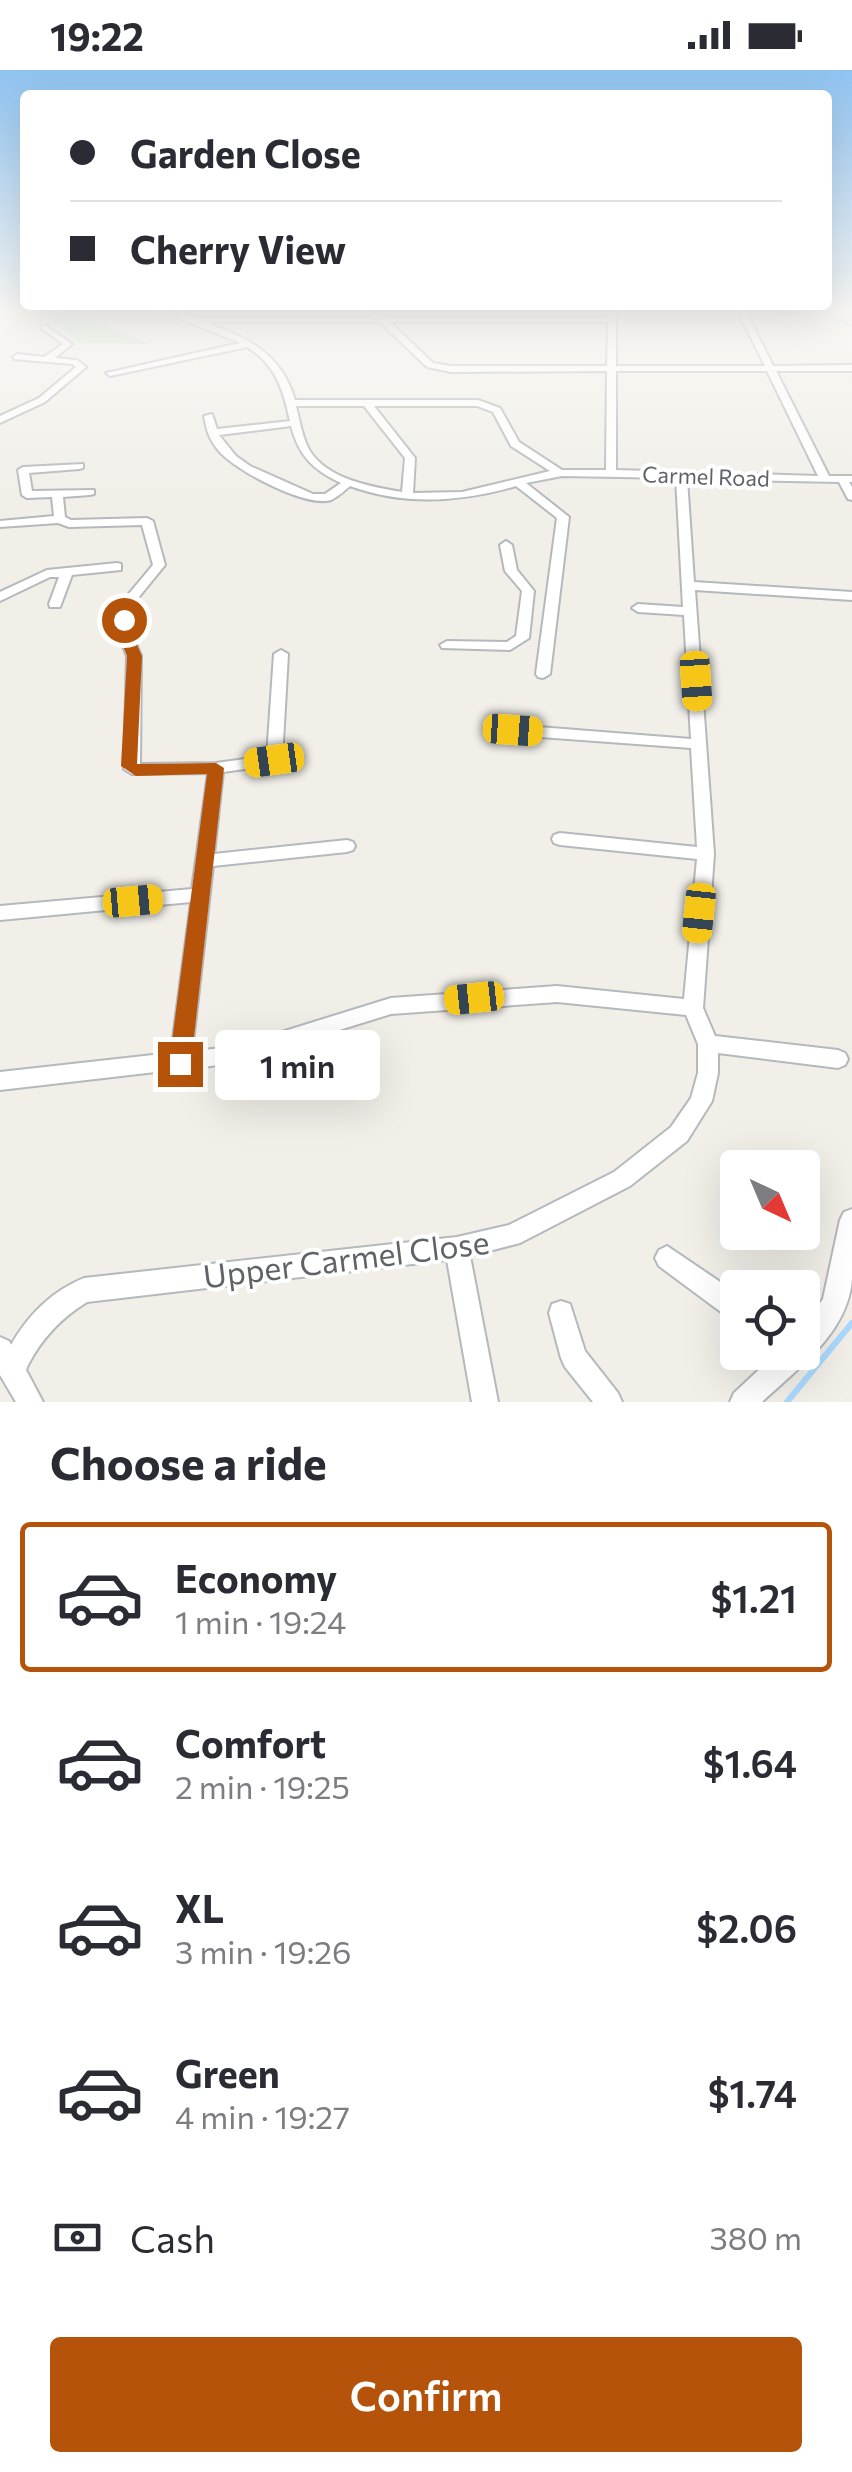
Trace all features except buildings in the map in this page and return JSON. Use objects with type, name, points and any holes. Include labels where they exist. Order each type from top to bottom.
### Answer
[{"type":"street","points":[[0,420],[42,400],[75,373]]},
{"type":"street","points":[[209,416],[210,433],[220,451],[233,460],[311,497],[328,497],[349,482],[314,464],[295,424],[279,373]]},
{"type":"street","points":[[610,373],[611,474]]},
{"type":"street","points":[[774,373],[825,479]]},
{"type":"street","points":[[291,403],[468,401],[490,406],[516,444],[560,473]]},
{"type":"street","points":[[366,402],[410,458],[407,495]]},
{"type":"street","points":[[210,433],[295,424]]},
{"type":"street","points":[[79,466],[24,470],[27,495],[90,492]]},
{"type":"street","name":"Carmel Road","points":[[349,482],[407,495],[463,495],[560,473],[847,479]]},
{"type":"street","points":[[681,475],[692,586],[690,611],[706,854],[693,1008],[708,1044],[838,1059]]},
{"type":"street","points":[[847,479],[852,497]]},
{"type":"street","points":[[518,482],[563,517],[544,674]]},
{"type":"street","points":[[57,494],[60,519]]},
{"type":"street","points":[[0,524],[60,519],[74,524],[147,522],[159,565],[125,612],[123,629],[134,656],[129,766],[136,771],[216,768],[276,758],[282,654]]},
{"type":"street","points":[[448,645],[514,645],[522,638],[528,591],[510,571],[506,545]]},
{"type":"street","points":[[0,597],[47,574],[117,567]]},
{"type":"street","points":[[55,604],[67,571]]},
{"type":"street","points":[[692,586],[852,596]]},
{"type":"street","points":[[638,608],[690,611]]},
{"type":"street","points":[[526,618],[550,620]]},
{"type":"street","points":[[513,730],[700,744]]},
{"type":"street","points":[[180,1064],[216,768]]},
{"type":"street","points":[[560,840],[706,854]]},
{"type":"street","points":[[204,861],[347,846]]},
{"type":"street","points":[[0,914],[200,894]]},
{"type":"street","points":[[0,1080],[233,1056],[391,1006],[557,994],[693,1008]]},
{"type":"street","name":"Upper Carmel Close","points":[[6,1360],[46,1315],[84,1290],[457,1248],[512,1236],[583,1201],[656,1156],[694,1117],[708,1072],[708,1044]]},
{"type":"street","points":[[820,1332],[834,1312],[852,1220]]},
{"type":"street","points":[[457,1248],[485,1402]]},
{"type":"street","points":[[666,1258],[720,1296]]},
{"type":"street","points":[[560,1313],[574,1358],[609,1402]]},
{"type":"street","points":[[6,1360],[30,1402]]},
{"type":"street","points":[[743,1402],[778,1370]]},
{"type":"waterway","points":[[787,1402],[852,1323]]},
{"type":"route","points":[[124,620],[123,629],[134,648],[129,766],[136,771],[216,768],[180,1064]]}]
